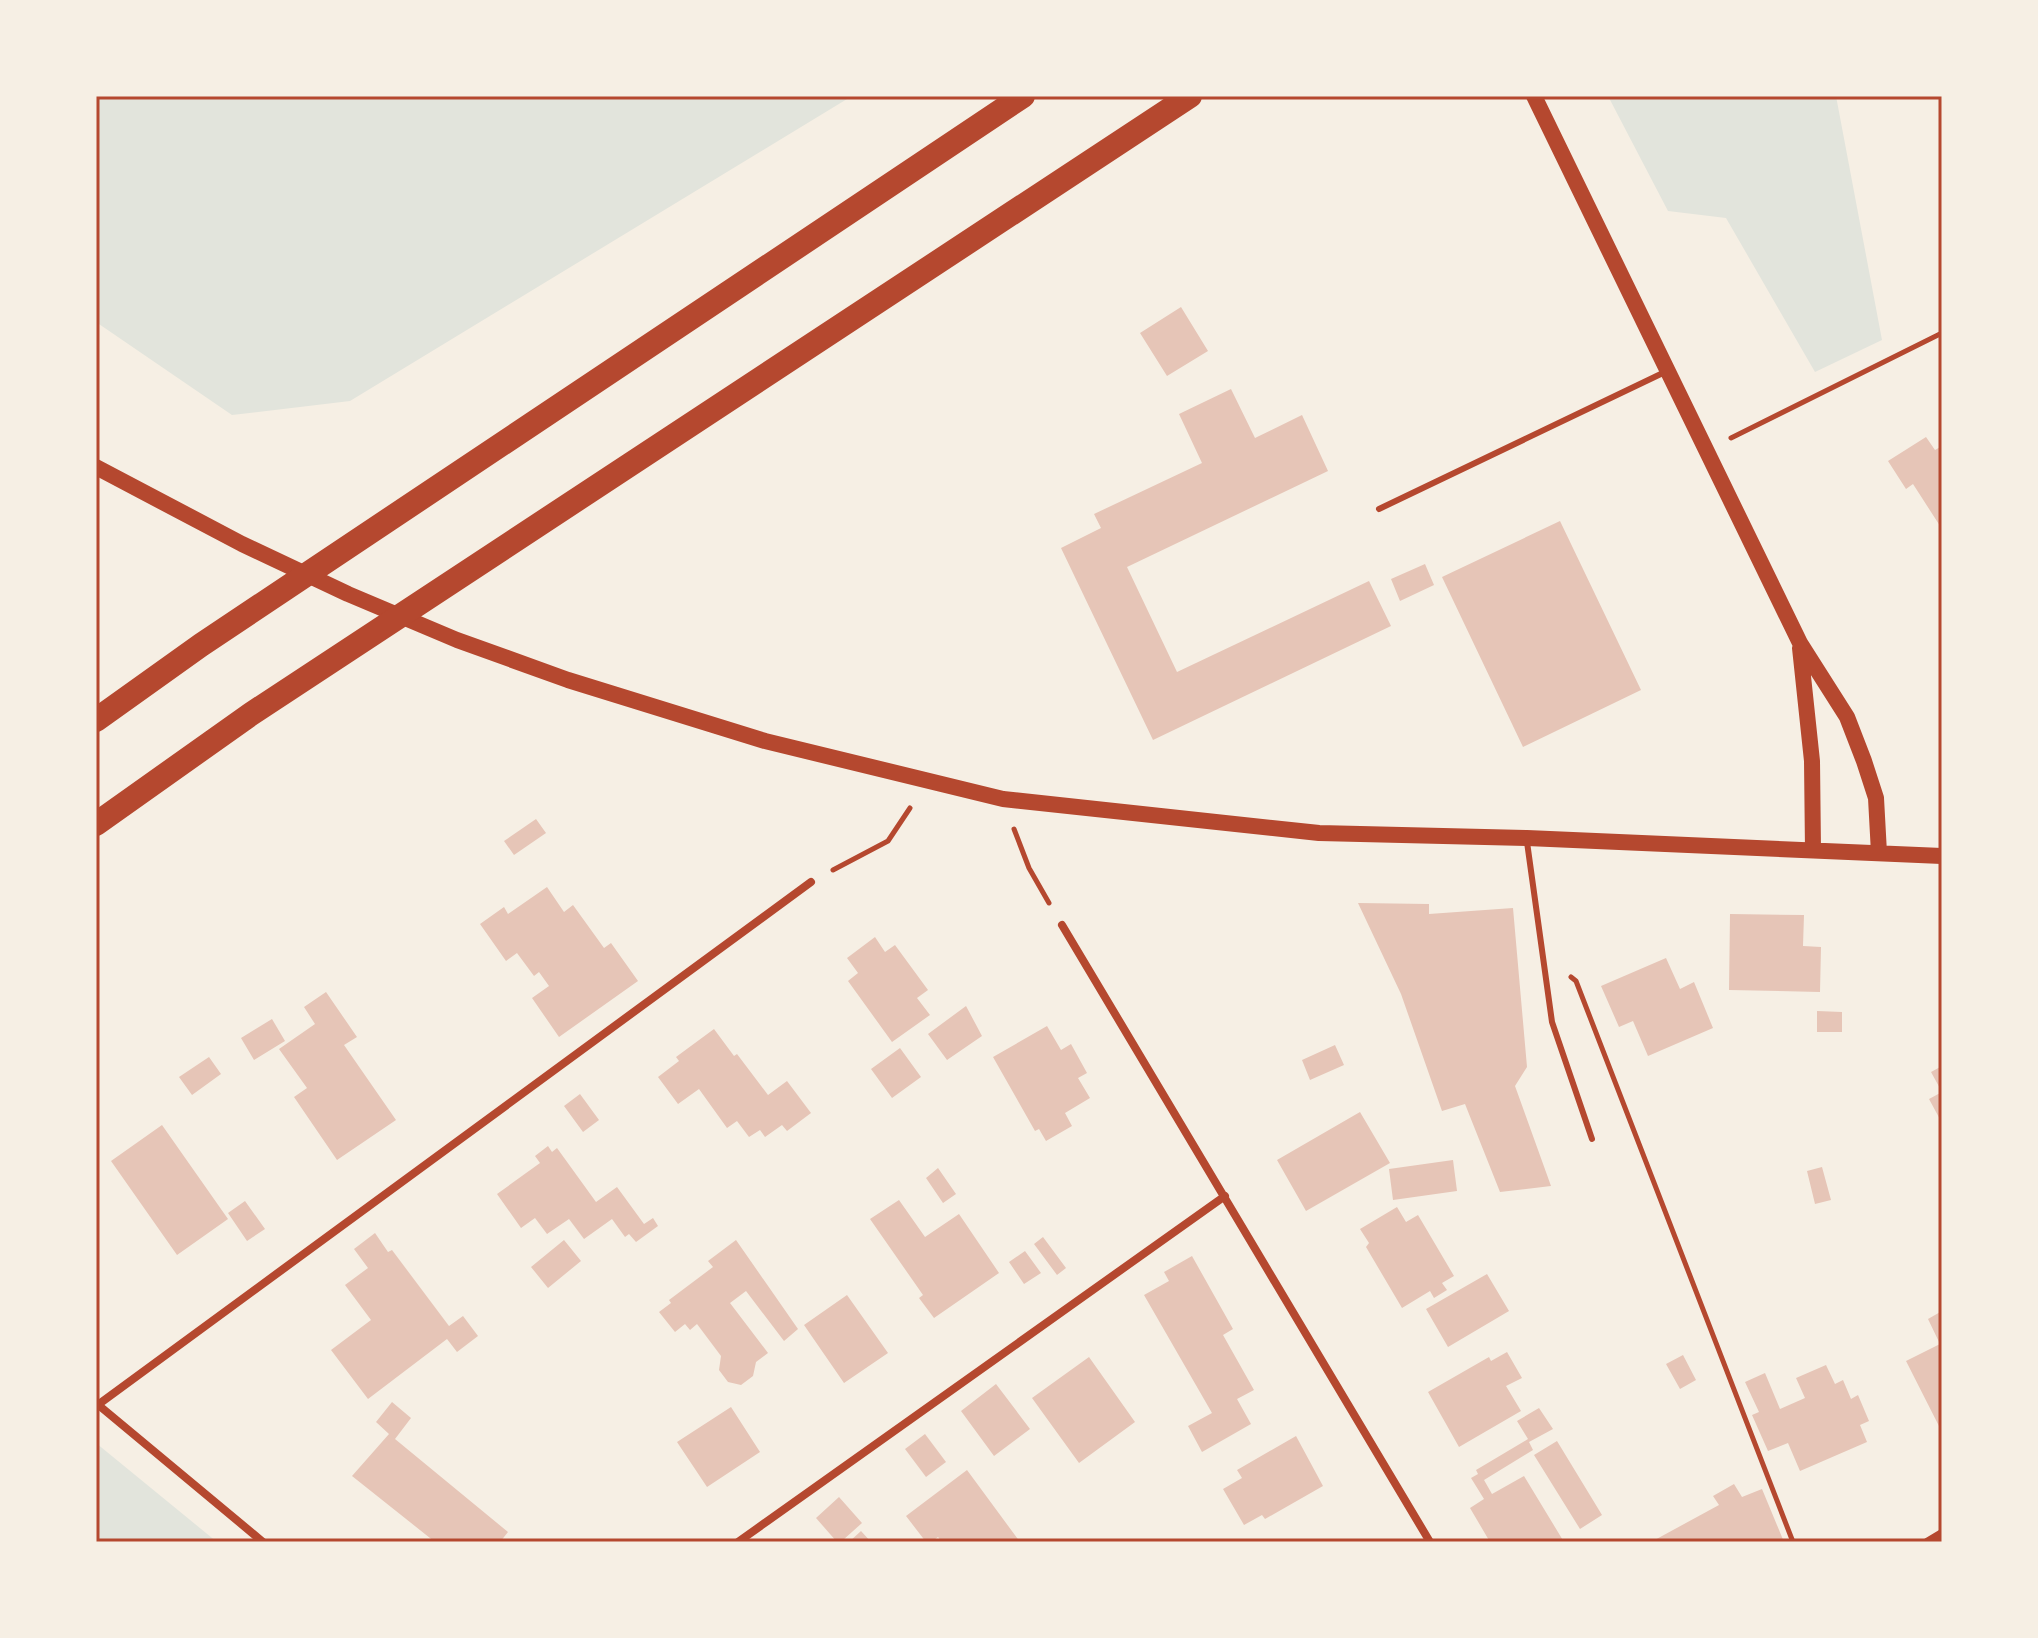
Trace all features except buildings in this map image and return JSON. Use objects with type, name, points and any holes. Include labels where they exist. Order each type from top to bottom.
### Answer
[{"type":"highway","points":[[96,720],[227,628],[1023,96]]},
{"type":"highway","points":[[96,824],[251,714],[1190,96]]},
{"type":"main road","points":[[1534,96],[1800,643],[1847,717],[1876,798],[1879,853]]},
{"type":"main road","points":[[96,467],[242,544],[348,594],[457,640],[568,680],[765,741],[1003,799],[1319,833],[1527,838],[1942,856]]},
{"type":"main road","points":[[1800,643],[1812,761],[1813,850]]},
{"type":"street","points":[[263,1542],[97,1404],[811,882]]},
{"type":"street","points":[[1062,925],[1430,1542]]},
{"type":"street","points":[[738,1542],[1225,1196]]},
{"type":"street","points":[[1927,1542],[1942,1533]]},
{"type":"lane","points":[[1379,509],[1669,370]]},
{"type":"lane","points":[[1527,838],[1552,1022],[1592,1139]]},
{"type":"path","points":[[1707,450],[1942,333]]},
{"type":"path","points":[[811,882],[888,841],[928,781]]},
{"type":"path","points":[[1003,799],[1029,868],[1062,925]]},
{"type":"path","points":[[1542,954],[1576,981],[1793,1542]]},
{"type":"shaded area","points":[[96,96],[852,96],[350,401],[232,415],[96,322]]},
{"type":"shaded area","points":[[1608,96],[1836,96],[1882,340],[1815,372],[1726,218],[1668,211]]},
{"type":"shaded area","points":[[96,1443],[217,1542],[96,1542]]}]
